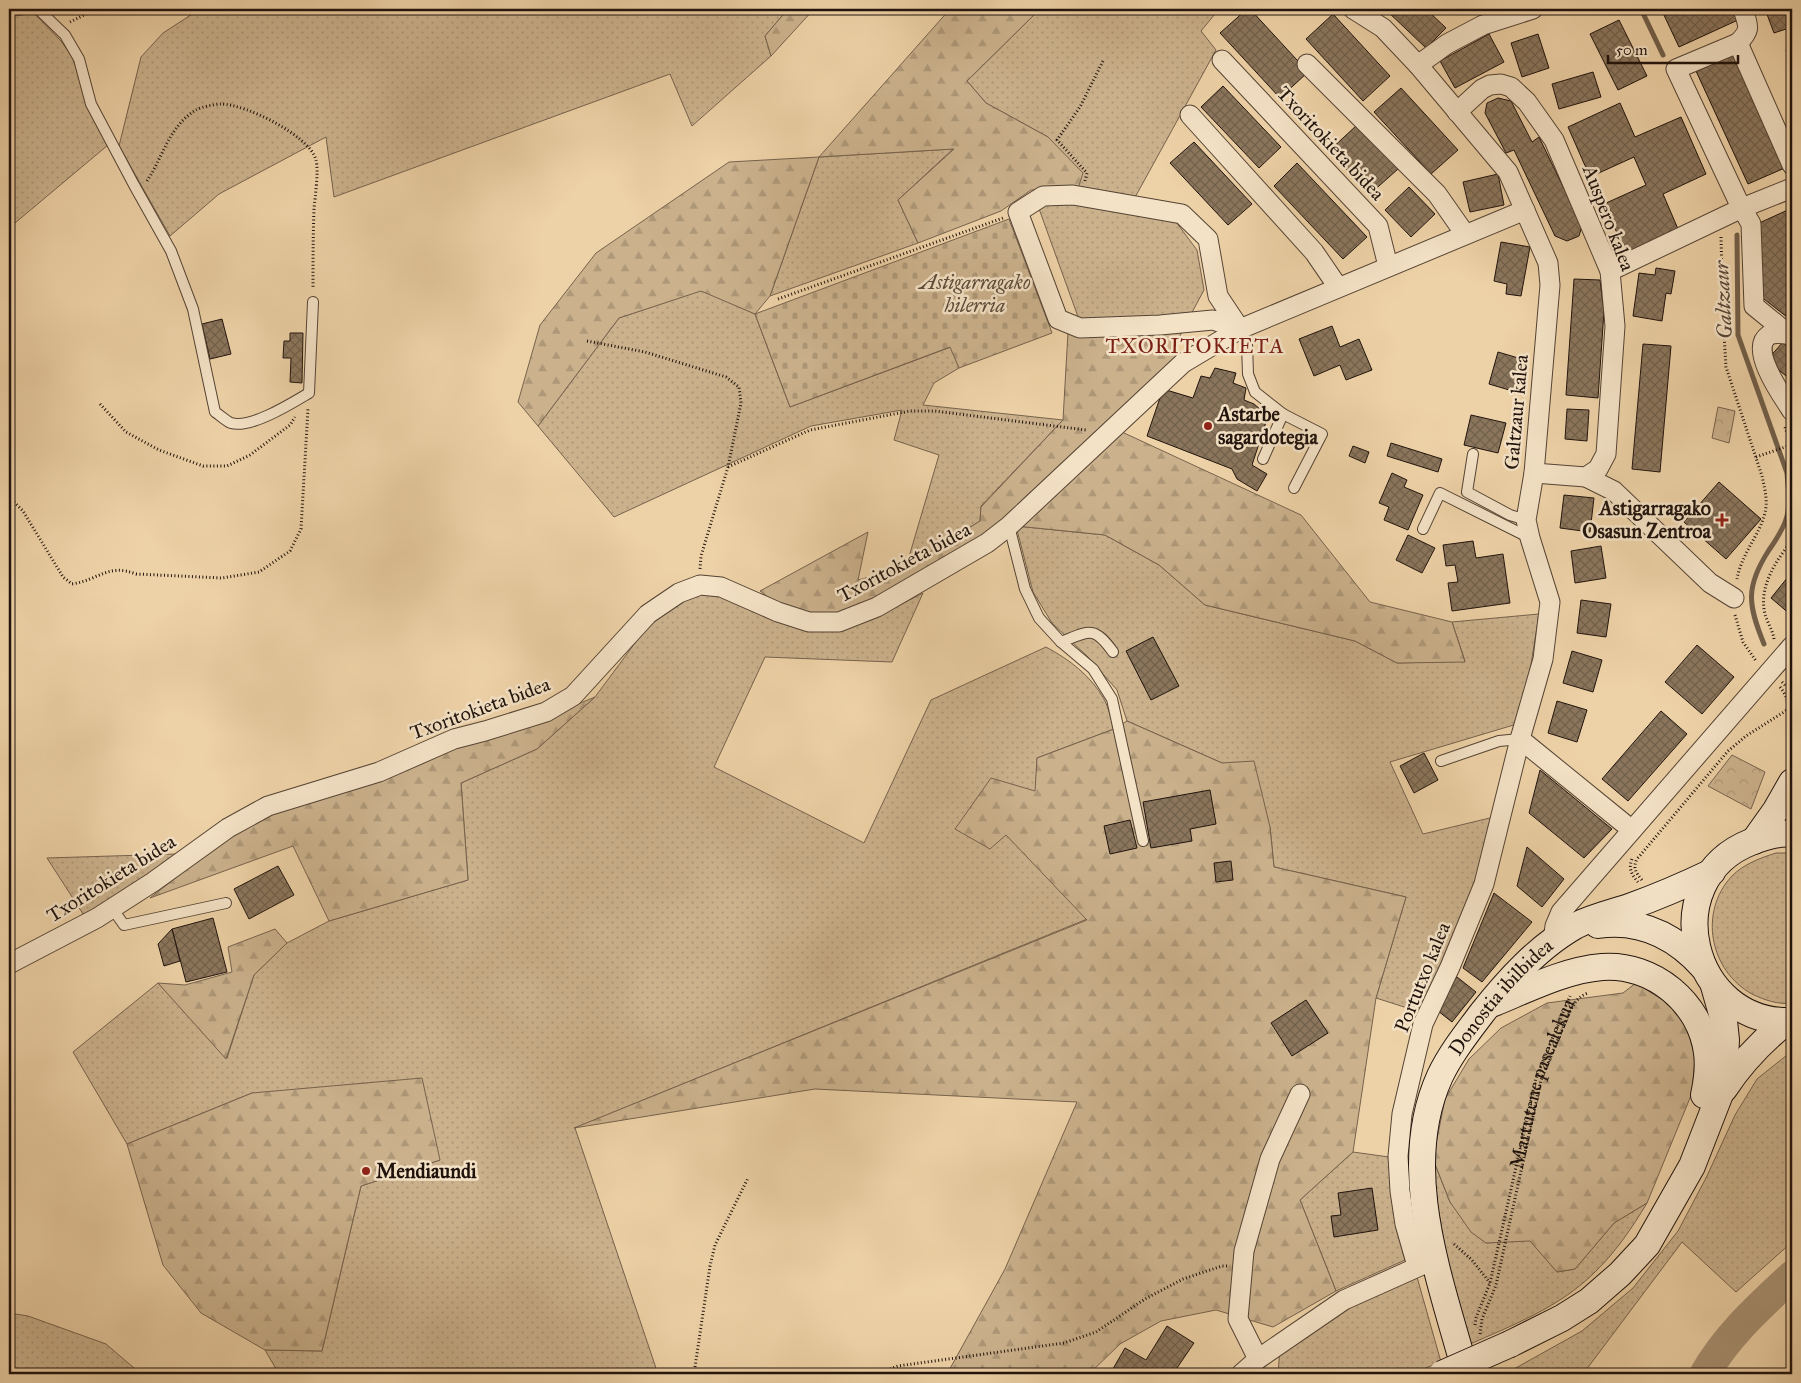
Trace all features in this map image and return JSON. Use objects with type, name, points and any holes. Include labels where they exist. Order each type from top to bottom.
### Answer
[{"type":"main road","points":[[1754,841],[1776,810],[1792,782]]},
{"type":"main road","points":[[1442,1374],[1510,1344],[1562,1318],[1589,1301],[1620,1274],[1647,1245],[1692,1166],[1720,1094],[1724,1076],[1726,1040],[1724,1021],[1696,942],[1694,916],[1698,899],[1712,872],[1721,861],[1742,845],[1764,836],[1792,834]]},
{"type":"main road","points":[[1557,938],[1576,926],[1596,917],[1650,899],[1712,872]]},
{"type":"main road","points":[[1557,938],[1594,925],[1608,924],[1636,925],[1665,935],[1692,955],[1729,1000],[1747,1012],[1766,1018],[1790,1021]]},
{"type":"main road","name":"Donostia ibilbidea","points":[[1466,1374],[1434,1256],[1427,1220],[1422,1183],[1424,1128],[1428,1110],[1441,1075],[1459,1044],[1488,1006],[1532,957],[1557,938]]},
{"type":"main road","points":[[1488,1006],[1576,972],[1604,967],[1619,967],[1642,972],[1672,989],[1691,1011],[1699,1024],[1707,1052],[1707,1081],[1690,1139],[1692,1166]]},
{"type":"main road","points":[[1720,1094],[1750,1054],[1768,1037],[1790,1021]]},
{"type":"street","name":"Galtzaur kalea","points":[[1353,9],[1383,28],[1418,65],[1508,172],[1548,263],[1550,285],[1528,529],[1550,602],[1543,659],[1520,739]]},
{"type":"street","points":[[1418,65],[1447,44],[1484,26],[1533,9]]},
{"type":"street","points":[[1742,9],[1749,27],[1747,34],[1738,42],[1676,69],[1751,224],[1754,306],[1790,335]]},
{"type":"street","points":[[1738,42],[1792,166]]},
{"type":"street","name":"Txoritokieta bidea","points":[[1222,60],[1378,226],[1388,266]]},
{"type":"street","points":[[1306,64],[1437,194],[1464,234]]},
{"type":"street","name":"Auspero kalea","points":[[1458,112],[1482,89],[1490,85],[1501,84],[1511,87],[1527,102],[1554,140],[1610,271],[1615,326],[1606,454],[1598,469],[1586,477]]},
{"type":"street","points":[[1190,115],[1314,252],[1338,287]]},
{"type":"street","points":[[1610,271],[1742,208],[1792,188]]},
{"type":"street","points":[[1043,196],[1080,196],[1182,214],[1208,239],[1218,296],[1240,329],[1212,320],[1160,325],[1080,328],[1058,319],[1018,212],[1043,196]]},
{"type":"street","name":"Txoritokieta bidea","points":[[9,964],[98,918],[153,882],[228,828],[268,806],[380,772],[454,739],[546,712],[573,696],[648,614],[679,592],[700,585],[720,587],[778,612],[809,622],[839,622],[885,602],[988,543],[1009,526],[1183,363],[1240,329],[1525,210]]},
{"type":"street","points":[[1790,335],[1775,333],[1764,341],[1762,349],[1763,358],[1770,375],[1792,411]]},
{"type":"street","points":[[1534,473],[1586,477],[1614,491],[1710,583],[1734,598]]},
{"type":"street","name":"Donostia ibilbidea","points":[[1557,938],[1555,926],[1558,917],[1777,657],[1792,646]]},
{"type":"street","points":[[1520,739],[1632,830]]},
{"type":"street","name":"Portutxo kalea","points":[[1434,1256],[1405,1224],[1398,1156],[1402,1114],[1423,1024],[1450,967],[1484,884],[1520,739]]},
{"type":"street","points":[[1258,1359],[1238,1319],[1244,1251],[1270,1159],[1300,1094]]},
{"type":"street","points":[[1241,1374],[1258,1359],[1344,1300],[1434,1256]]},
{"type":"lane","points":[[38,9],[65,35],[79,59],[91,104],[171,251],[193,309],[215,412],[230,423],[244,424],[279,410],[309,393],[313,302]]},
{"type":"lane","points":[[1240,329],[1247,344],[1248,374],[1255,392],[1283,414],[1322,434],[1294,488]]},
{"type":"lane","points":[[1263,459],[1283,414]]},
{"type":"lane","points":[[1473,454],[1468,492],[1510,515],[1528,529]]},
{"type":"lane","points":[[1423,528],[1440,493],[1528,529]]},
{"type":"lane","points":[[1009,526],[1025,589],[1039,618],[1061,642],[1093,669],[1112,699],[1143,841]]},
{"type":"lane","points":[[1061,642],[1081,634],[1093,632],[1103,638],[1113,652]]},
{"type":"lane","points":[[1441,761],[1499,741],[1520,739]]},
{"type":"lane","points":[[112,908],[124,925],[226,903]]},
{"type":"path","points":[[58,28],[96,9]]},
{"type":"path","points":[[1080,196],[1087,173],[1057,140],[1080,107],[1102,61]]},
{"type":"path","points":[[134,186],[147,182],[174,130],[196,110],[221,104],[243,107],[275,122],[311,148],[317,161],[313,228],[313,302]]},
{"type":"path","points":[[778,299],[1018,212]]},
{"type":"path","points":[[1721,218],[1722,317],[1726,367],[1766,492],[1766,507],[1762,522],[1745,551],[1738,574],[1734,598],[1736,622],[1743,642],[1756,661],[1777,657]]},
{"type":"path","points":[[587,341],[645,352],[726,377],[739,387],[741,403],[728,467],[701,556],[700,585]]},
{"type":"path","points":[[100,404],[126,432],[159,450],[204,466],[227,466],[250,455],[290,425],[309,393]]},
{"type":"path","points":[[9,497],[23,511],[63,578],[72,584],[86,582],[108,571],[124,569],[136,574],[222,578],[259,572],[290,551],[301,529],[309,393]]},
{"type":"path","points":[[728,467],[810,430],[910,411],[935,411],[1080,430],[1110,430]]},
{"type":"path","points":[[1756,457],[1791,445]]},
{"type":"path","points":[[1768,646],[1775,638],[1765,613],[1764,593],[1769,576],[1778,559],[1792,540]]},
{"type":"path","points":[[1650,899],[1648,885],[1636,872],[1634,865],[1638,858],[1728,751],[1746,736],[1787,710],[1789,702],[1778,685],[1781,681],[1792,693]]},
{"type":"path","points":[[1787,710],[1792,712]]},
{"type":"path","points":[[1633,856],[1629,865],[1632,874],[1650,899]]},
{"type":"path","points":[[1479,1336],[1482,1319],[1496,1285],[1541,1080],[1575,1002],[1582,995],[1592,991]]},
{"type":"path","name":"Martutene pasealekua","points":[[1475,1327],[1476,1318],[1490,1283],[1536,1078],[1571,994]]},
{"type":"path","points":[[694,1374],[710,1266],[715,1245],[748,1178]]},
{"type":"path","points":[[1434,1256],[1472,1260],[1490,1283]]},
{"type":"path","points":[[877,1374],[898,1366],[1064,1343],[1096,1332],[1145,1299],[1183,1279],[1222,1266],[1243,1266]]},
{"type":"green space","points":[[200,9],[788,9],[765,36],[771,56],[692,126],[670,74],[334,197],[326,137],[219,194],[170,236],[119,146],[141,57],[163,33]]},
{"type":"green space","points":[[788,9],[814,9],[771,56],[765,36]]},
{"type":"green space","points":[[950,9],[1040,9],[967,81],[986,103],[1048,137],[1083,173],[1078,189],[1031,190],[1001,211],[918,243],[898,200],[954,149],[819,157]]},
{"type":"green space","points":[[1040,9],[1219,9],[1201,31],[1216,50],[1133,201],[1078,189],[1048,137],[986,103],[967,81]]},
{"type":"green space","points":[[34,13],[61,41],[73,58],[88,108],[108,145],[9,228],[9,17]]},
{"type":"green space","points":[[953,149],[898,200],[918,243],[770,296],[819,157]]},
{"type":"green space","points":[[819,157],[770,296],[755,314],[701,291],[619,318],[538,426],[518,402],[540,325],[596,253],[729,162]]},
{"type":"green space","points":[[1055,200],[1176,222],[1197,250],[1204,290],[1189,318],[1081,325],[1038,206]]},
{"type":"green space","name":"Astigarragako hilerria","points":[[1009,219],[1052,333],[959,368],[950,347],[790,407],[755,314]]},
{"type":"green space","points":[[702,290],[755,314],[790,407],[951,347],[959,368],[934,383],[923,405],[1063,420],[981,506],[980,521],[906,567],[939,455],[894,440],[902,410],[811,426],[614,517],[538,426],[619,318]]},
{"type":"green space","points":[[1068,332],[1182,332],[1173,349],[1177,360],[1003,522],[877,601],[838,617],[810,617],[778,605],[760,591],[868,532],[858,580],[906,567],[980,521],[981,507],[1063,420]]},
{"type":"green space","points":[[1718,407],[1735,411],[1729,443],[1712,438]]},
{"type":"green space","points":[[1122,432],[1301,515],[1370,602],[1452,622],[1465,662],[1397,663],[1355,641],[1205,605],[1159,565],[1105,535],[1016,526]]},
{"type":"green space","points":[[1016,526],[1105,535],[1159,565],[1205,605],[1355,641],[1397,663],[1465,661],[1452,622],[1539,614],[1529,677],[1517,724],[1390,762],[1423,834],[1494,817],[1470,910],[1423,1013],[1376,998],[1406,897],[1274,867],[1270,827],[1222,763],[1127,721],[1117,690],[1088,657],[1052,623],[1033,592]]},
{"type":"green space","points":[[698,592],[714,592],[844,629],[871,620],[923,593],[892,662],[765,657],[714,767],[864,843],[931,700],[1046,647],[1079,669],[1086,675],[1104,699],[1114,729],[1037,758],[1036,791],[1006,834],[1087,919],[575,1128],[658,1374],[279,1374],[265,1350],[322,1351],[361,1186],[440,1160],[252,1093],[127,1144],[73,1052],[158,983],[227,1058],[254,975],[287,943],[329,921],[468,880],[461,783],[537,749],[595,697],[644,631],[677,602]]},
{"type":"green space","points":[[595,697],[537,749],[461,783],[468,880],[329,921],[293,846],[150,898],[231,834],[274,812],[452,744],[544,718]]},
{"type":"green space","points":[[1127,721],[1222,763],[1254,761],[1270,827],[1274,867],[1406,897],[1376,998],[1353,1152],[1300,1200],[1336,1291],[1273,1327],[1216,1310],[1161,1321],[1120,1344],[1089,1374],[947,1374],[1005,1269],[1077,1102],[815,1089],[574,1128],[1087,920],[1006,835],[990,849],[955,829],[991,778],[1035,791],[1037,758],[1114,729]]},
{"type":"green space","points":[[1732,755],[1765,772],[1751,809],[1708,786]]},
{"type":"green space","points":[[1776,853],[1792,853],[1792,1003],[1777,1003],[1767,1000],[1752,994],[1738,984],[1726,971],[1718,956],[1712,923],[1715,906],[1721,890],[1732,876],[1758,859]]},
{"type":"green space","points":[[177,854],[155,873],[85,917],[47,858]]},
{"type":"green space","points":[[275,929],[287,943],[254,975],[226,1059],[158,983],[185,985],[232,972],[228,947]]},
{"type":"green space","points":[[1636,983],[1669,1004],[1687,1027],[1695,1057],[1692,1093],[1647,1203],[1614,1223],[1575,1269],[1557,1272],[1530,1241],[1486,1243],[1471,1232],[1450,1202],[1433,1159],[1445,1099],[1469,1059],[1501,1028],[1547,1003],[1623,993]]},
{"type":"green space","points":[[1792,1051],[1792,1242],[1736,1292],[1682,1242],[1583,1374],[1505,1374],[1582,1331],[1633,1288],[1678,1231],[1707,1176],[1735,1115],[1757,1079]]},
{"type":"green space","points":[[422,1078],[440,1160],[361,1186],[322,1351],[265,1350],[201,1313],[163,1265],[127,1144],[252,1093]]},
{"type":"green space","points":[[1353,1152],[1389,1157],[1395,1212],[1405,1260],[1336,1291],[1300,1200]]},
{"type":"green space","points":[[1433,1159],[1450,1202],[1486,1243],[1530,1240],[1557,1272],[1575,1269],[1614,1223],[1647,1203],[1616,1249],[1581,1285],[1551,1306],[1468,1345],[1448,1264],[1438,1208]]},
{"type":"green space","points":[[1417,1277],[1441,1362],[1411,1374],[1278,1374],[1280,1348],[1351,1304]]},
{"type":"green space","points":[[9,1313],[28,1316],[106,1344],[141,1374],[9,1374]]},
{"type":"building","points":[[1247,9],[1250,9],[1308,72],[1280,98],[1220,33]]},
{"type":"building","points":[[1426,9],[1446,28],[1426,48],[1386,10]]},
{"type":"building","points":[[1673,9],[1733,9],[1738,20],[1679,47],[1663,13]]},
{"type":"building","points":[[1765,9],[1792,9],[1792,27],[1774,33]]},
{"type":"building","points":[[1333,14],[1390,76],[1363,101],[1306,39]]},
{"type":"building","points":[[1619,20],[1647,76],[1618,90],[1590,34]]},
{"type":"building","points":[[1489,34],[1504,62],[1455,88],[1440,61]]},
{"type":"building","points":[[1538,34],[1549,68],[1522,77],[1511,43]]},
{"type":"building","points":[[1792,49],[1792,68],[1786,50]]},
{"type":"building","points":[[1735,54],[1787,167],[1748,184],[1696,71]]},
{"type":"building","points":[[1593,72],[1601,97],[1559,109],[1552,84]]},
{"type":"building","points":[[1223,86],[1281,147],[1259,168],[1201,107]]},
{"type":"building","points":[[1401,88],[1458,150],[1431,174],[1374,112]]},
{"type":"building","points":[[1498,98],[1511,101],[1532,142],[1539,137],[1582,226],[1579,236],[1567,241],[1555,236],[1514,150],[1506,153],[1485,113],[1487,103]]},
{"type":"building","points":[[1620,103],[1635,137],[1681,117],[1706,174],[1663,194],[1678,229],[1626,253],[1604,204],[1646,185],[1634,157],[1590,177],[1568,127]]},
{"type":"building","points":[[1357,125],[1398,169],[1370,194],[1329,151]]},
{"type":"building","points":[[1194,142],[1252,204],[1228,225],[1170,163]]},
{"type":"building","points":[[1297,163],[1367,237],[1343,259],[1274,186]]},
{"type":"building","points":[[1498,174],[1504,205],[1470,212],[1463,182]]},
{"type":"building","points":[[1409,187],[1435,214],[1411,237],[1385,210]]},
{"type":"building","points":[[1792,208],[1792,321],[1755,292],[1755,225]]},
{"type":"building","points":[[1501,242],[1530,247],[1521,296],[1506,294],[1507,284],[1494,281]]},
{"type":"building","points":[[1656,268],[1675,271],[1671,294],[1666,293],[1662,321],[1633,316],[1639,273],[1655,275]]},
{"type":"building","points":[[1574,279],[1600,280],[1604,311],[1598,398],[1566,395]]},
{"type":"building","points":[[222,319],[231,354],[210,359],[202,324]]},
{"type":"building","points":[[1332,326],[1340,347],[1359,339],[1372,370],[1346,380],[1340,365],[1314,376],[1299,339]]},
{"type":"building","points":[[290,333],[303,333],[302,383],[290,382],[291,358],[283,358],[284,341],[290,341]]},
{"type":"building","points":[[1784,341],[1792,348],[1792,381],[1767,360]]},
{"type":"building","points":[[1643,344],[1671,346],[1660,472],[1632,469]]},
{"type":"building","points":[[1498,352],[1525,360],[1516,392],[1489,384]]},
{"type":"building","name":"Astarbe sagardotegia","points":[[1215,368],[1236,373],[1233,383],[1246,388],[1244,400],[1254,404],[1268,416],[1252,465],[1267,474],[1257,491],[1237,479],[1232,469],[1147,436],[1163,389],[1193,398],[1201,376],[1210,378]]},
{"type":"building","points":[[1792,381],[1792,389],[1788,386]]},
{"type":"building","points":[[1567,409],[1589,410],[1587,441],[1565,439]]},
{"type":"building","points":[[1471,415],[1506,423],[1498,453],[1464,445]]},
{"type":"building","points":[[1391,443],[1442,459],[1438,472],[1387,456]]},
{"type":"building","points":[[1353,446],[1369,452],[1365,463],[1349,456]]},
{"type":"building","points":[[1392,473],[1407,480],[1404,487],[1423,495],[1408,530],[1384,520],[1389,507],[1379,503]]},
{"type":"building","name":"Astigarragako Osasun Zentroa","points":[[1719,482],[1761,519],[1726,559],[1684,522]]},
{"type":"building","points":[[1564,495],[1594,498],[1590,532],[1560,528]]},
{"type":"building","points":[[1408,535],[1435,548],[1422,573],[1396,560]]},
{"type":"building","points":[[1473,541],[1476,558],[1503,554],[1510,603],[1452,611],[1448,583],[1458,582],[1455,565],[1446,566],[1443,545]]},
{"type":"building","points":[[1601,546],[1606,578],[1575,583],[1571,551]]},
{"type":"building","points":[[1792,572],[1792,614],[1791,615],[1771,598]]},
{"type":"building","points":[[1581,600],[1611,604],[1606,637],[1577,633]]},
{"type":"building","points":[[1153,637],[1179,686],[1151,700],[1126,651]]},
{"type":"building","points":[[1697,645],[1734,677],[1702,714],[1665,682]]},
{"type":"building","points":[[1572,651],[1602,660],[1593,692],[1563,683]]},
{"type":"building","points":[[1557,701],[1587,710],[1577,742],[1548,733]]},
{"type":"building","points":[[1661,711],[1687,734],[1628,801],[1602,779]]},
{"type":"building","points":[[1424,753],[1438,780],[1414,793],[1400,766]]},
{"type":"building","points":[[1540,770],[1612,829],[1584,858],[1529,813]]},
{"type":"building","points":[[1210,790],[1216,824],[1190,829],[1192,841],[1151,848],[1143,802]]},
{"type":"building","points":[[1130,820],[1137,848],[1110,854],[1104,826]]},
{"type":"building","points":[[1527,847],[1564,879],[1542,907],[1517,886]]},
{"type":"building","points":[[1231,861],[1233,880],[1216,882],[1214,863]]},
{"type":"building","points":[[278,866],[294,895],[249,919],[234,889]]},
{"type":"building","points":[[1494,893],[1532,922],[1482,982],[1463,968]]},
{"type":"building","points":[[213,918],[227,972],[186,982],[172,929]]},
{"type":"building","points":[[172,929],[180,961],[164,966],[158,944]]},
{"type":"building","points":[[1457,977],[1476,992],[1452,1022],[1433,1007]]},
{"type":"building","points":[[1306,1000],[1328,1033],[1292,1056],[1271,1023]]},
{"type":"building","points":[[1372,1188],[1378,1230],[1334,1237],[1331,1216],[1341,1215],[1338,1193]]},
{"type":"building","points":[[1167,1326],[1194,1343],[1177,1368],[1186,1374],[1110,1374],[1125,1348],[1146,1360]]},
{"type":"waterway","name":"Galtzaur","points":[[1641,9],[1663,55]]},
{"type":"waterway","name":"Galtzaur","points":[[1737,235],[1738,335],[1787,473],[1789,495],[1786,520],[1761,563],[1753,586],[1752,607],[1764,644]]},
{"type":"waterway","points":[[1705,1374],[1713,1360],[1734,1334],[1792,1276]]},
{"type":"place","name":"Astarbe sagardotegia","points":[[1208,426]]},
{"type":"place","name":"Astigarragako Osasun Zentroa","points":[[1722,520]]},
{"type":"place","name":"Mendiaundi","points":[[366,1171]]},
{"type":"district","name":"TXORITOKIETA","points":[[1195,346]]}]
